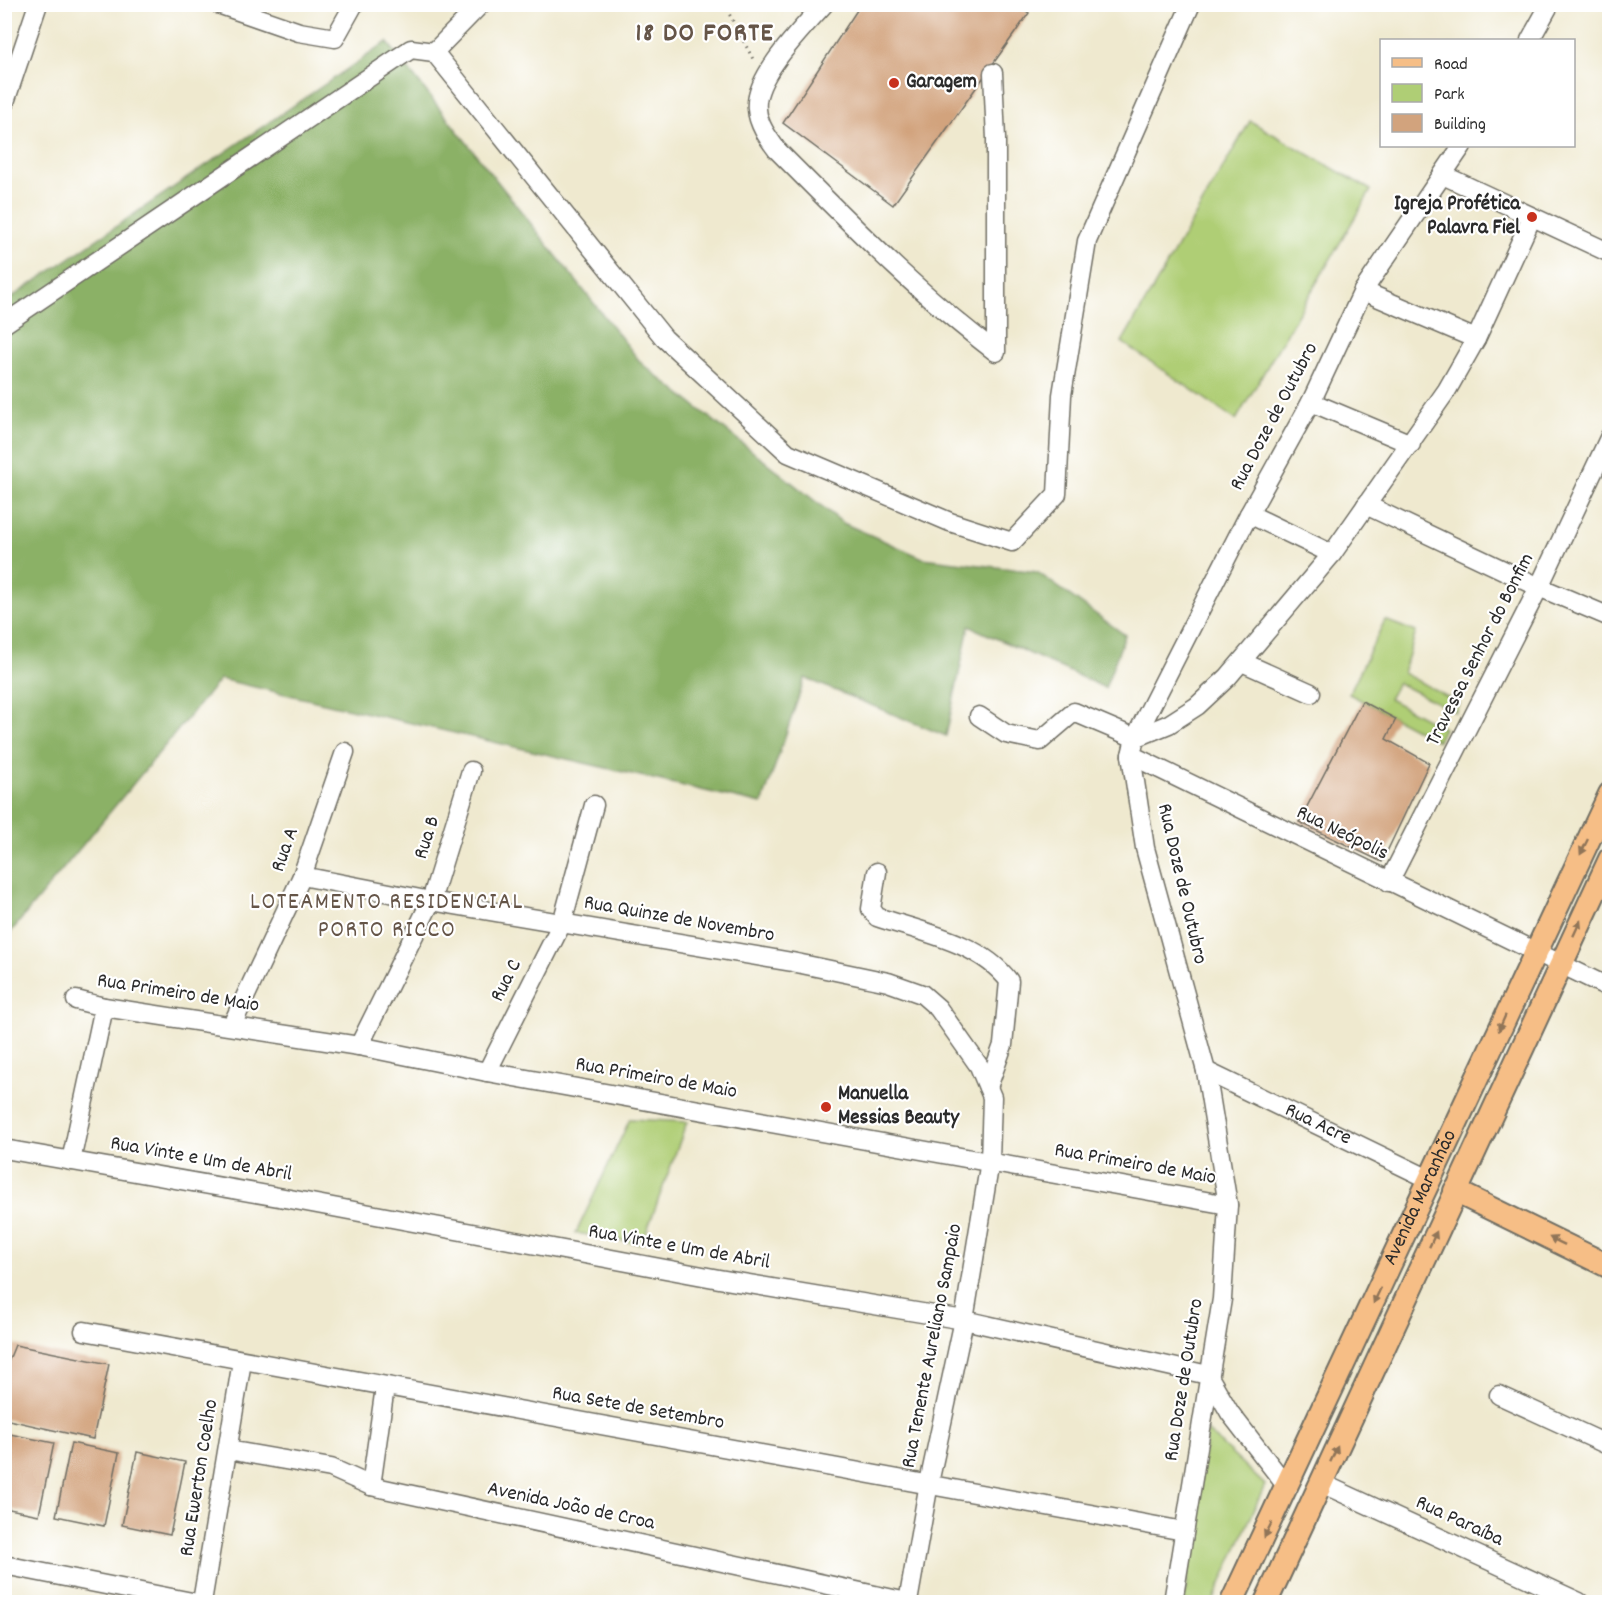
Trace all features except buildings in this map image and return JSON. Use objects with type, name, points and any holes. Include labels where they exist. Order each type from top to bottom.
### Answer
[{"type":"main road","name":"Avenida Maranhão","points":[[1232,1602],[1431,1180],[1534,952],[1610,794]]},
{"type":"main road","name":"Avenida Maranhão","points":[[1266,1602],[1610,859]]},
{"type":"main road","points":[[1455,1191],[1610,1267]]},
{"type":"street","points":[[4,105],[38,4]]},
{"type":"street","points":[[218,4],[311,35],[335,38],[354,4]]},
{"type":"street","points":[[434,52],[481,4]]},
{"type":"street","points":[[824,4],[782,53],[761,87],[756,108],[766,135],[777,150],[879,252],[968,331],[996,352],[996,139],[993,73]]},
{"type":"street","points":[[4,324],[411,49],[434,52],[664,338],[789,453],[950,522],[1012,542],[1057,494],[1062,395],[1087,241],[1191,4]]},
{"type":"street","points":[[1531,39],[1550,4]]},
{"type":"street","name":"Rua Doze de Outubro","points":[[1173,1602],[1222,1299],[1228,1205],[1206,1071],[1145,848],[1133,746],[1249,514],[1311,402],[1364,291],[1461,147]]},
{"type":"street","points":[[1443,175],[1610,253]]},
{"type":"street","points":[[1133,746],[1197,706],[1242,662],[1332,554],[1447,390],[1476,339],[1532,217]]},
{"type":"street","points":[[1364,291],[1476,339]]},
{"type":"street","points":[[1311,402],[1411,444]]},
{"type":"street","name":"Travessa Senhor do Bonfim","points":[[1389,882],[1539,587],[1610,436]]},
{"type":"street","points":[[1366,505],[1539,587],[1610,617]]},
{"type":"street","points":[[1249,514],[1332,554]]},
{"type":"street","points":[[1242,662],[1311,693]]},
{"type":"street","name":"Rua Neópolis","points":[[979,716],[1006,734],[1040,741],[1074,712],[1133,746],[1389,882],[1560,965]]},
{"type":"street","name":"Rua A","points":[[232,1025],[302,876],[345,752]]},
{"type":"street","name":"Rua B","points":[[359,1046],[431,901],[471,771]]},
{"type":"street","name":"Rua C","points":[[487,1072],[561,923],[594,805]]},
{"type":"street","points":[[877,872],[871,909],[877,917],[946,939],[997,965],[1009,981],[1003,1045],[990,1092]]},
{"type":"street","name":"Rua Quinze de Novembro","points":[[302,876],[431,901],[792,962],[911,989],[938,1008],[979,1066],[990,1092]]},
{"type":"street","points":[[1560,965],[1610,988]]},
{"type":"street","name":"Rua Primeiro de Maio","points":[[76,1000],[104,1007],[359,1046],[487,1072],[1228,1205]]},
{"type":"street","points":[[71,1161],[104,1007]]},
{"type":"street","name":"Rua Acre","points":[[1206,1071],[1431,1180]]},
{"type":"street","name":"Rua Tenente Aureliano Sampaio","points":[[908,1602],[929,1483],[964,1320],[990,1161],[990,1092]]},
{"type":"street","name":"Rua Vinte e Um de Abril","points":[[4,1149],[719,1279],[964,1320],[1208,1375]]},
{"type":"street","name":"Rua Sete de Setembro","points":[[84,1331],[1184,1531]]},
{"type":"street","name":"Rua Ewerton Coelho","points":[[202,1602],[242,1361]]},
{"type":"street","points":[[1208,1375],[1230,1413],[1287,1488]]},
{"type":"street","points":[[371,1486],[385,1387]]},
{"type":"street","points":[[1499,1395],[1610,1446]]},
{"type":"street","name":"Avenida João de Croa","points":[[228,1450],[320,1465],[371,1486],[908,1602]]},
{"type":"street","name":"Rua Paraíba","points":[[1321,1483],[1579,1602]]},
{"type":"street","points":[[4,1565],[183,1601]]},
{"type":"path","points":[[724,4],[752,57],[761,87]]},
{"type":"green space","points":[[387,42],[642,364],[843,523],[923,558],[1037,572],[1125,635],[1105,688],[969,626],[946,736],[805,678],[762,804],[220,679],[5,939],[5,302]]},
{"type":"green space","points":[[1250,121],[1371,190],[1236,420],[1122,342]]},
{"type":"green space","points":[[1385,620],[1416,632],[1403,673],[1459,703],[1455,712],[1398,683],[1389,699],[1444,728],[1438,741],[1349,694]]},
{"type":"green space","points":[[630,1119],[687,1122],[642,1244],[576,1233]]},
{"type":"green space","points":[[1207,1431],[1265,1485],[1213,1602],[1184,1602]]},
{"type":"place","name":"Garagem","points":[[894,83]]},
{"type":"place","name":"Igreja Profética Palavra Fiel","points":[[1532,217]]},
{"type":"place","name":"Manuella Messias Beauty","points":[[826,1107]]},
{"type":"district","name":"18 DO FORTE","points":[[705,34]]},
{"type":"district","name":"LOTEAMENTO RESIDENCIAL PORTO RICCO","points":[[387,917]]}]
